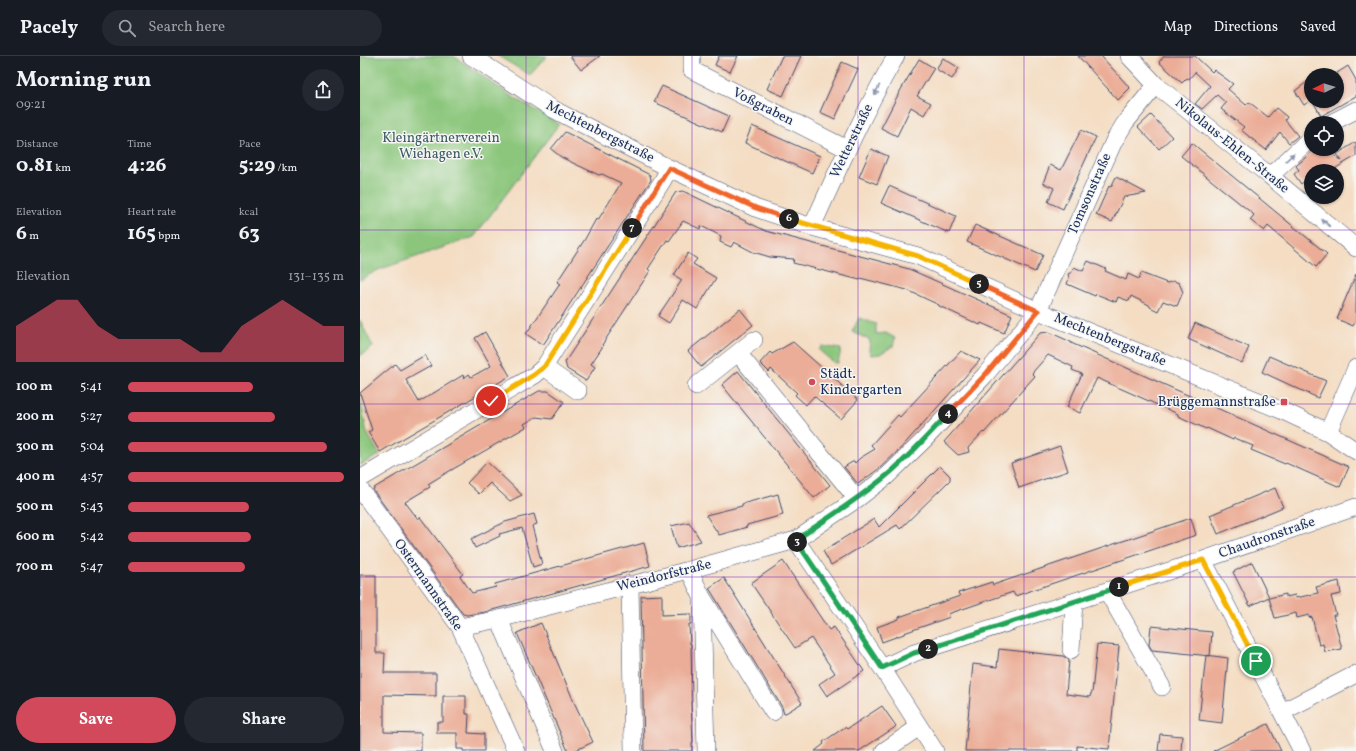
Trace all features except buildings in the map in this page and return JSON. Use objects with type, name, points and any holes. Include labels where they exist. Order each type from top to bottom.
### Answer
[{"type":"street","name":"Mechtenbergstraße","points":[[471,56],[553,109],[590,129],[669,168],[756,208],[812,227],[918,256],[1038,311],[1283,411],[1328,432],[1356,451]]},
{"type":"street","name":"Voßgraben","points":[[692,56],[692,70],[847,149]]},
{"type":"street","name":"Wetterstraße","points":[[812,227],[847,149],[896,56]]},
{"type":"street","name":"Nikolaus-Ehlen-Straße","points":[[1129,56],[1156,85],[1270,176],[1356,248]]},
{"type":"street","name":"Tomsonstraße","points":[[1038,311],[1114,141],[1125,123],[1156,85]]},
{"type":"street","points":[[1344,116],[1356,110]]},
{"type":"street","points":[[1270,176],[1304,144]]},
{"type":"street","points":[[360,479],[528,379],[544,367],[663,180],[669,168]]},
{"type":"street","name":"Weindorfstraße","points":[[460,627],[689,570],[796,540],[857,499],[887,476],[924,440],[985,375],[1038,311]]},
{"type":"street","points":[[696,386],[754,340]]},
{"type":"street","points":[[738,353],[857,499]]},
{"type":"street","points":[[544,367],[578,391]]},
{"type":"street","points":[[1328,432],[1356,368]]},
{"type":"street","name":"Ostermannstraße","points":[[360,489],[460,627],[516,751]]},
{"type":"street","name":"Chaudronstraße","points":[[882,668],[914,653],[1203,560],[1356,506]]},
{"type":"street","points":[[796,540],[882,668],[935,751]]},
{"type":"street","points":[[1203,560],[1302,751]]},
{"type":"street","points":[[689,570],[702,597],[773,712]]},
{"type":"street","points":[[630,584],[633,751]]},
{"type":"street","points":[[1107,591],[1162,687]]},
{"type":"street","points":[[702,597],[706,751]]},
{"type":"street","points":[[1071,650],[1074,602]]},
{"type":"street","points":[[499,618],[555,751]]},
{"type":"street","points":[[1282,712],[1356,674]]},
{"type":"street","points":[[884,751],[919,727]]},
{"type":"green space","name":"Kleingärtnerverein Wiehagen e.V.","points":[[360,56],[454,56],[511,96],[559,124],[474,237],[378,270],[360,280]]},
{"type":"green space","points":[[498,56],[547,56],[530,75]]},
{"type":"green space","points":[[859,318],[876,324],[876,334],[886,333],[895,338],[893,346],[880,354],[871,355],[869,350],[870,340],[852,332]]},
{"type":"green space","points":[[360,320],[373,347],[360,356]]},
{"type":"green space","points":[[822,346],[841,349],[838,363],[834,363],[819,350]]},
{"type":"green space","points":[[360,397],[367,433],[380,455],[360,465]]},
{"type":"place","name":"Städt. Kindergarten","points":[[812,382]]},
{"type":"place","name":"Brüggemannstraße","points":[[1284,402]]},
{"type":"route","points":[[491,401],[534,375],[544,367],[663,180],[669,168],[756,208],[781,217],[918,256],[1038,311],[985,375],[924,440],[887,476],[857,499],[796,540],[882,668],[914,653],[1203,560],[1256,661]]}]
